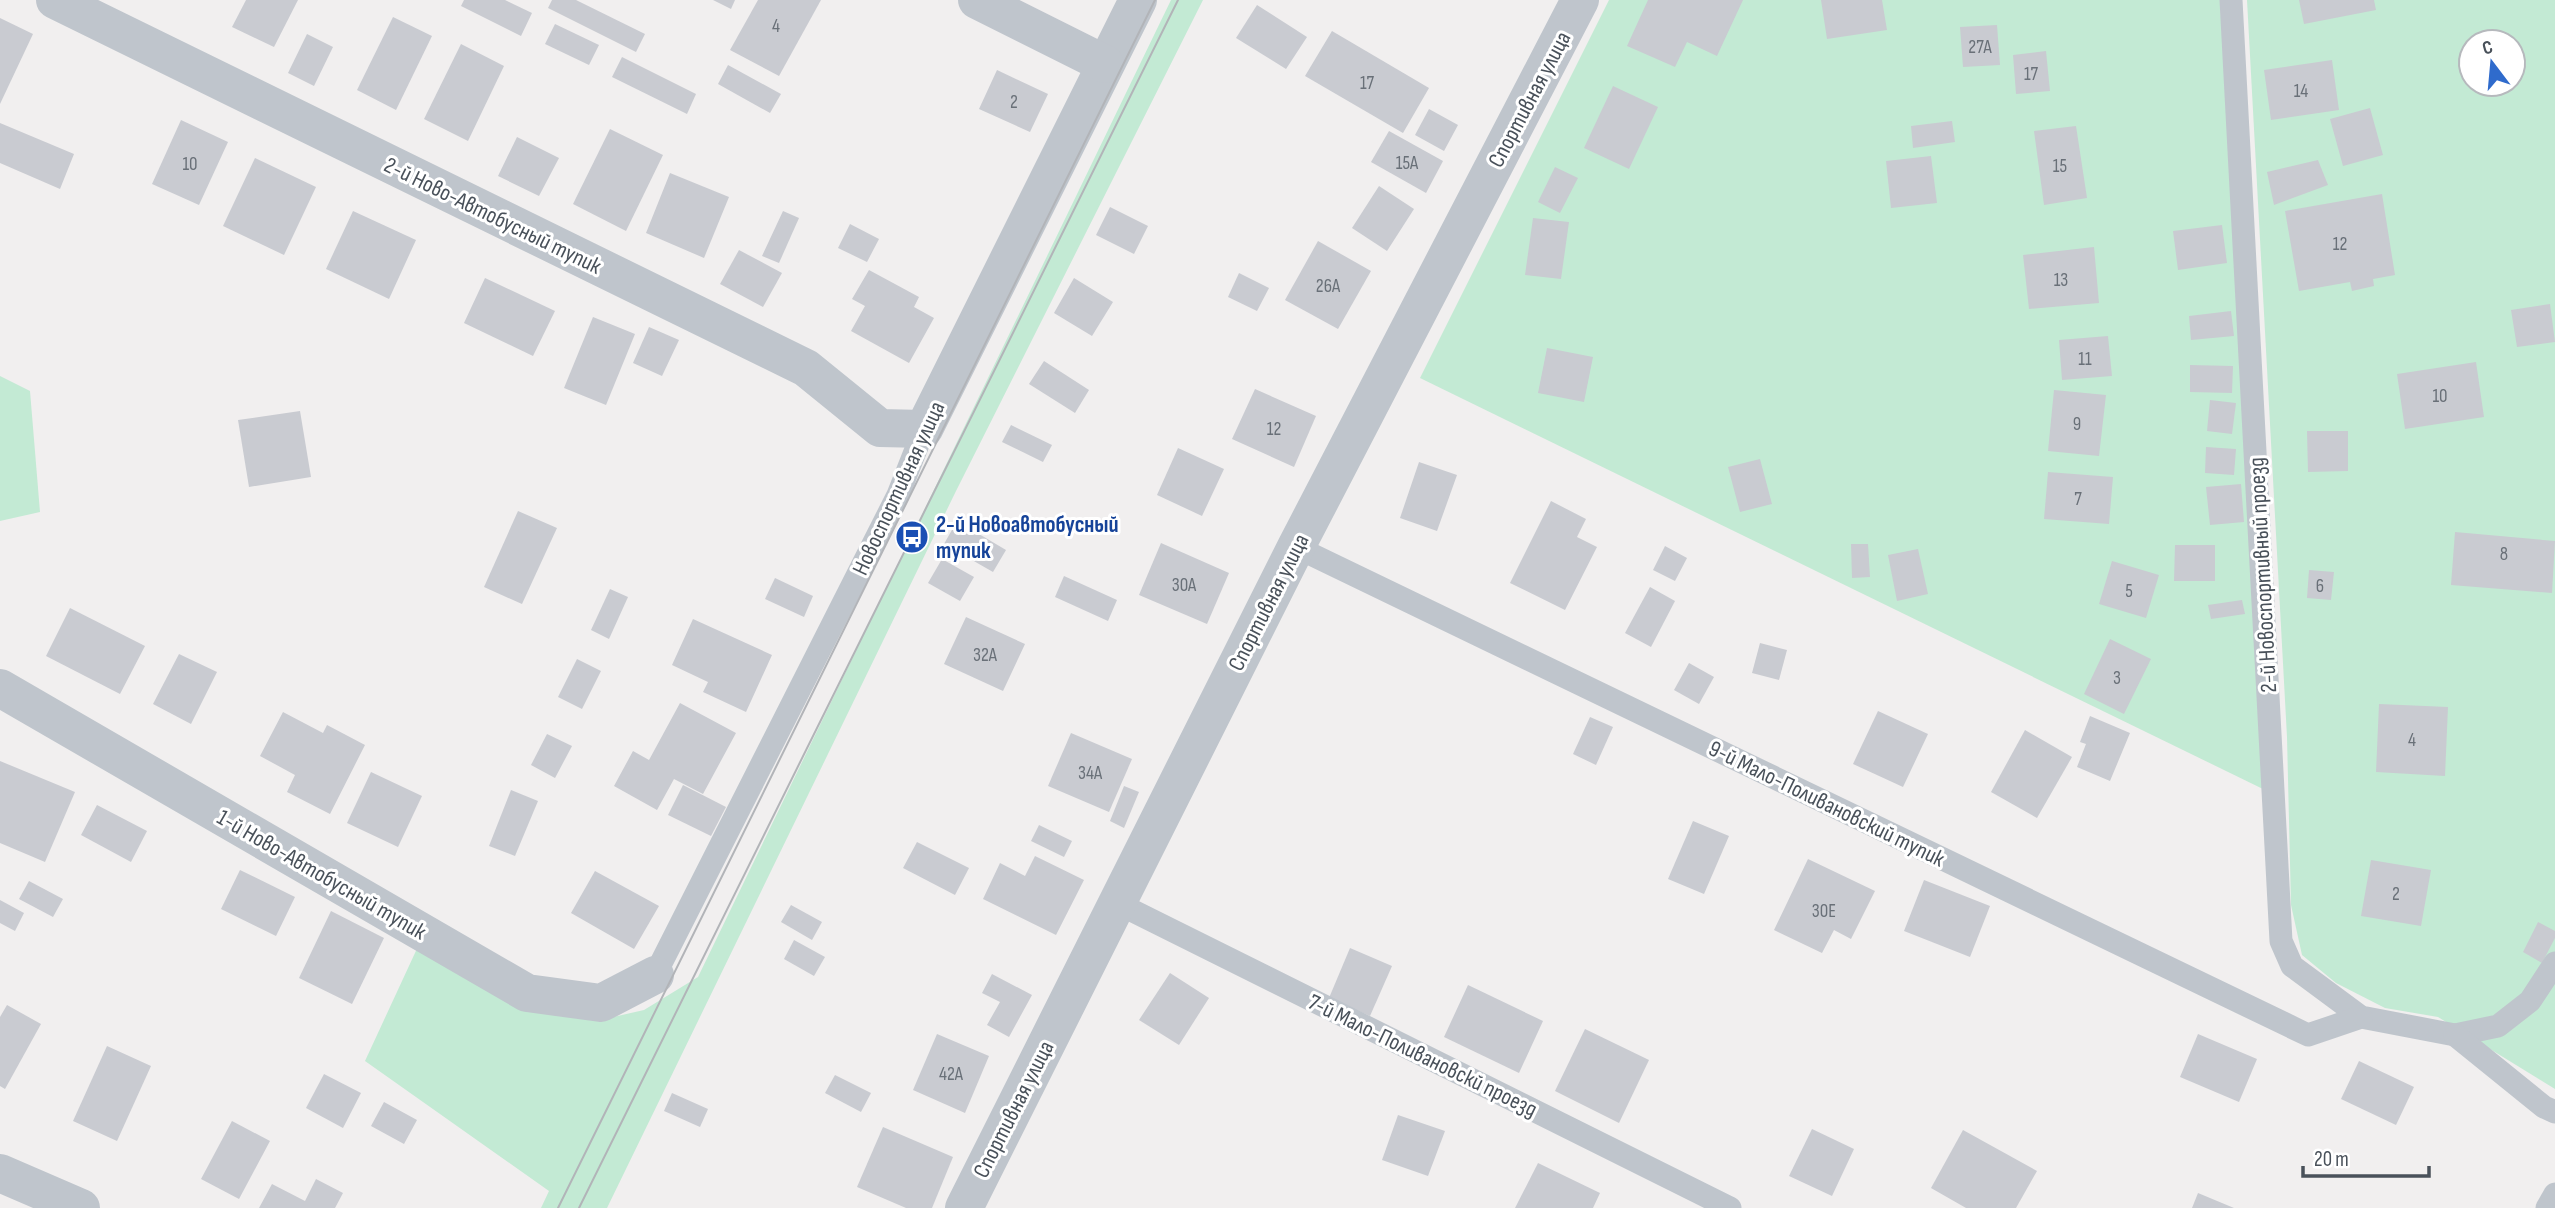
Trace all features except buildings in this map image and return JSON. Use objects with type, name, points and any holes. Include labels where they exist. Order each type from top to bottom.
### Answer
[{"type":"street","name":"2-й Ново-Автобусный тупик","points":[[55,0],[806,368],[880,428],[924,429]]},
{"type":"street","points":[[977,0],[1105,64]]},
{"type":"street","name":"Новоспортивная улица","points":[[924,429],[1138,0]]},
{"type":"street","name":"Спортивная улица","points":[[964,1208],[1296,547],[1580,0]]},
{"type":"street","name":"1-й Ново-Автобусный тупик","points":[[0,688],[527,993],[601,1003],[655,975]]},
{"type":"street","points":[[0,1173],[81,1208]]},
{"type":"lane","name":"2-й Новоспортивный проезд","points":[[2231,0],[2281,941],[2292,966],[2361,1017],[2455,1035]]},
{"type":"lane","name":"Новоспортивная улица","points":[[655,975],[898,495],[924,429]]},
{"type":"lane","name":"9-й Мало-Поливановский тупик","points":[[1296,547],[2308,1035],[2361,1017]]},
{"type":"lane","name":"7-й Мало-Поливановскй проезд","points":[[1116,903],[1730,1208]]},
{"type":"lane","points":[[2455,1035],[2498,1027],[2530,1001],[2555,963]]},
{"type":"lane","points":[[2455,1035],[2544,1107],[2555,1112]]},
{"type":"lane","points":[[2547,1208],[2555,1194]]},
{"type":"green space","points":[[1171,0],[1203,0],[956,491],[607,1208],[541,1208],[549,1191],[365,1061],[421,940],[600,1020],[644,1010],[698,977]]},
{"type":"green space","points":[[1609,0],[2220,0],[2265,790],[1420,378]]},
{"type":"green space","points":[[2247,0],[2555,0],[2555,1089],[2438,1017],[2385,1008],[2336,983],[2302,955],[2291,905],[2287,737]]},
{"type":"green space","points":[[0,376],[30,391],[40,512],[0,521]]},
{"type":"tram line","points":[[558,1208],[1155,0]]},
{"type":"tram line","points":[[579,1208],[1178,0]]},
{"type":"place","name":"2-й Новоавтобусный тупик","points":[[912,537]]}]
